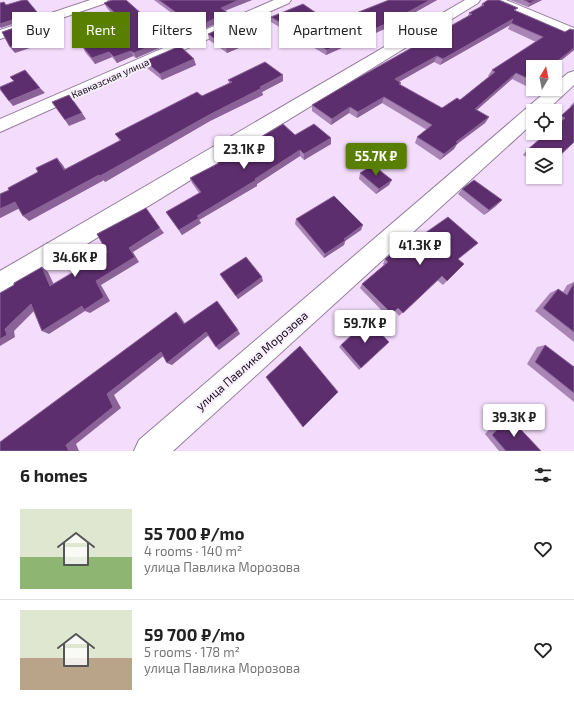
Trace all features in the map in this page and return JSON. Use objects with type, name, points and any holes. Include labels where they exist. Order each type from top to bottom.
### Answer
[{"type":"street","points":[[0,35],[102,0]]},
{"type":"street","name":"Кавказская улица","points":[[0,126],[285,0]]},
{"type":"street","points":[[0,284],[474,0]]},
{"type":"street","points":[[495,0],[574,33]]},
{"type":"street","name":"улица Павлика Морозова","points":[[543,104],[574,76]]},
{"type":"street","name":"улица Павлика Морозова","points":[[150,451],[526,119]]},
{"type":"building","points":[[27,0],[37,12],[12,12],[12,20],[0,24],[0,3],[4,2],[6,5]]},
{"type":"building","points":[[112,0],[126,0],[140,12],[138,12],[138,48],[146,48],[134,53],[131,51],[114,57],[109,52],[92,58],[84,48],[130,48],[130,12],[114,12],[104,3]]},
{"type":"building","points":[[159,0],[239,0],[221,8],[227,12],[214,12],[214,19],[206,23],[206,12],[175,12]]},
{"type":"building","points":[[389,0],[430,0],[408,12],[384,12],[384,25],[376,28],[376,12],[359,12]]},
{"type":"building","points":[[488,0],[499,0],[518,8],[514,10],[565,32],[570,29],[574,30],[574,48],[559,60],[526,60],[526,78],[516,73],[475,109],[489,117],[456,142],[458,143],[444,154],[417,137],[432,125],[384,97],[358,112],[350,107],[332,119],[312,105],[411,48],[452,48],[452,25],[472,14],[469,13],[484,5],[482,4]],"holes":[[[513,19],[511,23],[543,37],[492,70],[495,72],[460,100],[457,98],[442,108],[399,84],[401,83],[395,79],[437,56],[443,59]]]},
{"type":"building","points":[[524,0],[536,0],[530,3]]},
{"type":"building","points":[[303,4],[315,12],[283,12]]},
{"type":"building","points":[[279,14],[279,22],[271,17]]},
{"type":"building","points":[[12,29],[12,46],[10,47],[2,32]]},
{"type":"building","points":[[214,31],[214,38],[208,34]]},
{"type":"building","points":[[175,48],[182,48],[194,59],[160,74],[145,61]]},
{"type":"building","points":[[265,62],[283,75],[260,87],[262,88],[209,115],[100,176],[99,175],[23,216],[15,202],[0,209],[0,194],[38,172],[36,168],[57,158],[64,170],[121,140],[115,134],[197,92],[202,96],[232,82],[228,80]]},
{"type":"building","points":[[25,70],[40,88],[9,101],[0,87],[14,81],[10,77]]},
{"type":"building","points":[[69,95],[82,113],[65,120],[52,102]]},
{"type":"building","points":[[574,104],[574,142],[562,153],[562,148],[529,148],[539,140],[562,140],[562,120],[565,118],[562,115]]},
{"type":"building","points":[[283,124],[295,135],[314,124],[331,138],[304,154],[300,150],[255,179],[256,180],[197,216],[199,218],[179,230],[166,212],[201,192],[190,178],[219,163],[218,162]]},
{"type":"building","points":[[373,165],[392,180],[379,189],[360,173]]},
{"type":"building","points":[[474,180],[502,200],[489,210],[462,189]]},
{"type":"building","points":[[334,196],[363,225],[344,239],[346,240],[325,254],[296,219]]},
{"type":"building","points":[[146,208],[160,228],[129,248],[135,257],[96,281],[104,297],[84,310],[82,306],[42,331],[31,304],[5,329],[7,335],[0,339],[0,293],[42,267],[50,286],[107,252],[97,234]]},
{"type":"building","points":[[448,217],[478,243],[458,259],[464,264],[447,281],[442,276],[403,313],[398,308],[392,314],[362,284],[388,262],[385,259],[414,235],[418,238]]},
{"type":"building","points":[[246,257],[262,277],[236,296],[220,274]]},
{"type":"building","points":[[574,283],[574,332],[543,308],[558,289],[567,295]]},
{"type":"building","points":[[217,301],[238,330],[216,347],[206,332],[167,363],[161,352],[107,394],[113,407],[66,445],[69,451],[0,451],[0,442],[176,312],[184,324]]},
{"type":"building","points":[[368,320],[389,342],[361,368],[341,345]]},
{"type":"building","points":[[545,345],[574,367],[574,393],[535,362]]},
{"type":"building","points":[[300,346],[338,392],[303,427],[266,377]]},
{"type":"building","points":[[509,417],[541,451],[506,451],[492,435]]}]
